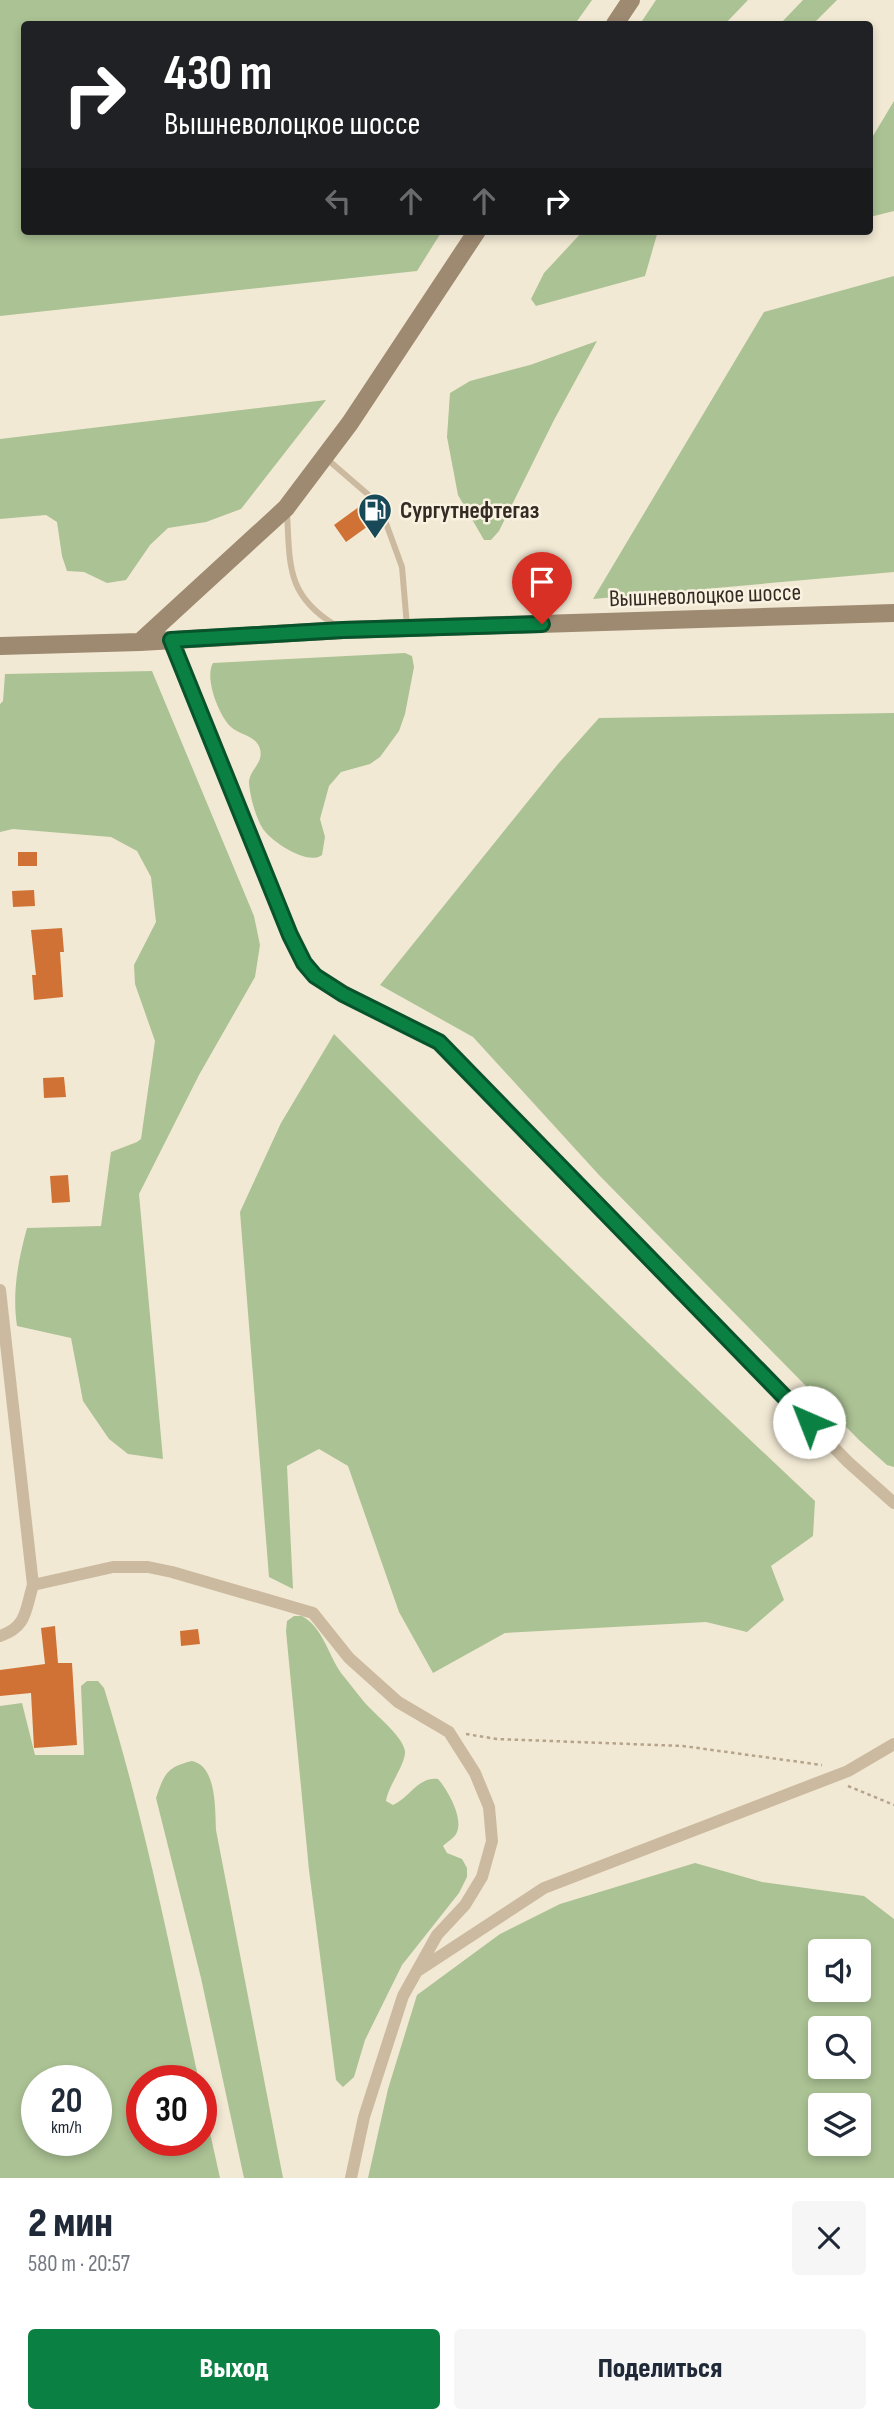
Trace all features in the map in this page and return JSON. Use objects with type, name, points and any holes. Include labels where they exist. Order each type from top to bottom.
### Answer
[{"type":"main road","points":[[617,21],[631,0]]},
{"type":"main road","points":[[140,642],[286,508],[324,457],[474,235]]},
{"type":"main road","name":"Вышневолоцкое шоссе","points":[[0,646],[140,642],[343,630],[894,614]]},
{"type":"street","points":[[171,640],[290,935],[304,963],[315,976],[343,994],[439,1042],[848,1461],[894,1503]]},
{"type":"street","points":[[0,1290],[33,1585],[20,1626],[14,1632],[0,1636]]},
{"type":"street","points":[[33,1585],[104,1568],[148,1567],[313,1614],[349,1658],[398,1702],[449,1732],[475,1773],[489,1807],[492,1841],[482,1877],[465,1905],[437,1935],[403,1996],[364,2117],[351,2178]]},
{"type":"street","points":[[417,1972],[544,1888],[848,1771],[894,1744]]},
{"type":"lane","points":[[324,457],[379,504],[402,567],[407,628]]},
{"type":"lane","points":[[286,508],[289,558],[300,592],[308,605],[343,630]]},
{"type":"path","points":[[449,1732],[497,1739],[683,1746],[817,1763],[848,1771]]},
{"type":"path","points":[[827,1778],[894,1805]]},
{"type":"green space","points":[[0,0],[592,0],[577,21],[21,21],[21,235],[440,235],[417,271],[0,316]]},
{"type":"green space","points":[[656,0],[748,0],[728,21],[642,21]]},
{"type":"green space","points":[[803,0],[837,0],[816,21],[783,21]]},
{"type":"green space","points":[[894,101],[894,211],[873,216],[873,136]]},
{"type":"green space","points":[[579,235],[657,235],[645,276],[536,306],[531,299],[544,273]]},
{"type":"green space","points":[[894,276],[894,572],[593,599],[764,312]]},
{"type":"green space","points":[[597,341],[499,531],[491,540],[484,540],[458,495],[447,437],[450,393],[470,381],[530,365]]},
{"type":"green space","points":[[326,400],[241,509],[206,522],[168,528],[150,545],[126,580],[107,583],[84,572],[67,571],[57,522],[46,515],[0,519],[0,439]]},
{"type":"green space","points":[[405,653],[412,656],[414,667],[399,731],[380,757],[370,764],[341,772],[329,786],[320,819],[325,837],[322,855],[316,858],[308,857],[282,846],[263,829],[252,801],[249,783],[260,758],[260,749],[252,738],[226,722],[214,696],[210,678],[213,663]]},
{"type":"green space","points":[[152,671],[254,916],[260,945],[255,977],[199,1075],[139,1194],[163,1459],[128,1454],[109,1439],[83,1401],[71,1338],[17,1326],[15,1301],[27,1228],[101,1226],[111,1152],[141,1139],[155,1041],[135,984],[134,965],[156,922],[151,877],[137,851],[111,837],[13,829],[0,832],[0,704],[3,701],[5,674]]},
{"type":"green space","points":[[894,713],[894,1467],[887,1465],[859,1440],[599,1175],[473,1037],[380,985],[558,764],[599,718]]},
{"type":"green space","points":[[334,1034],[572,1270],[815,1501],[813,1536],[771,1566],[784,1600],[747,1632],[706,1622],[505,1633],[433,1673],[399,1612],[348,1466],[319,1449],[287,1466],[293,1589],[269,1577],[240,1212],[281,1123]]},
{"type":"green space","points":[[294,1616],[302,1616],[315,1627],[341,1673],[403,1744],[405,1756],[386,1801],[393,1805],[424,1781],[438,1779],[450,1797],[458,1820],[456,1834],[443,1846],[447,1853],[462,1859],[467,1868],[467,1877],[459,1893],[402,1965],[365,2040],[354,2077],[343,2087],[336,2080],[309,1870],[286,1631],[287,1621]]},
{"type":"green space","points":[[87,1681],[98,1681],[104,1688],[144,1834],[196,2065],[126,2065],[126,2156],[215,2156],[220,2178],[0,2178],[0,1706],[22,1703],[35,1755],[84,1755],[81,1686]]},
{"type":"green space","points":[[192,1761],[206,1771],[213,1790],[216,1830],[283,2178],[244,2178],[201,1978],[156,1798],[168,1773],[177,1766]]},
{"type":"green space","points":[[695,1863],[762,1882],[864,1896],[894,1919],[894,2178],[368,2178],[388,2089],[417,1995],[500,1934],[560,1904]]},
{"type":"building","points":[[367,501],[374,507],[378,519],[346,542],[334,525]]},
{"type":"building","points":[[18,852],[37,852],[37,866],[18,866]]},
{"type":"building","points":[[34,890],[35,906],[13,907],[12,891]]},
{"type":"building","points":[[62,928],[64,952],[60,952],[63,997],[34,1000],[32,975],[36,975],[31,930]]},
{"type":"building","points":[[64,1077],[66,1097],[44,1098],[43,1078]]},
{"type":"building","points":[[68,1175],[70,1202],[52,1203],[50,1176]]},
{"type":"building","points":[[55,1626],[58,1663],[72,1663],[77,1745],[34,1748],[31,1693],[0,1696],[0,1670],[45,1664],[41,1628]]},
{"type":"building","points":[[198,1629],[200,1644],[181,1646],[180,1631]]},
{"type":"place","name":"Сургутнефтегаз","points":[[375,540]]},
{"type":"route","points":[[542,624],[343,630],[171,640],[290,935],[304,963],[315,976],[343,994],[439,1042],[809,1422]]}]
